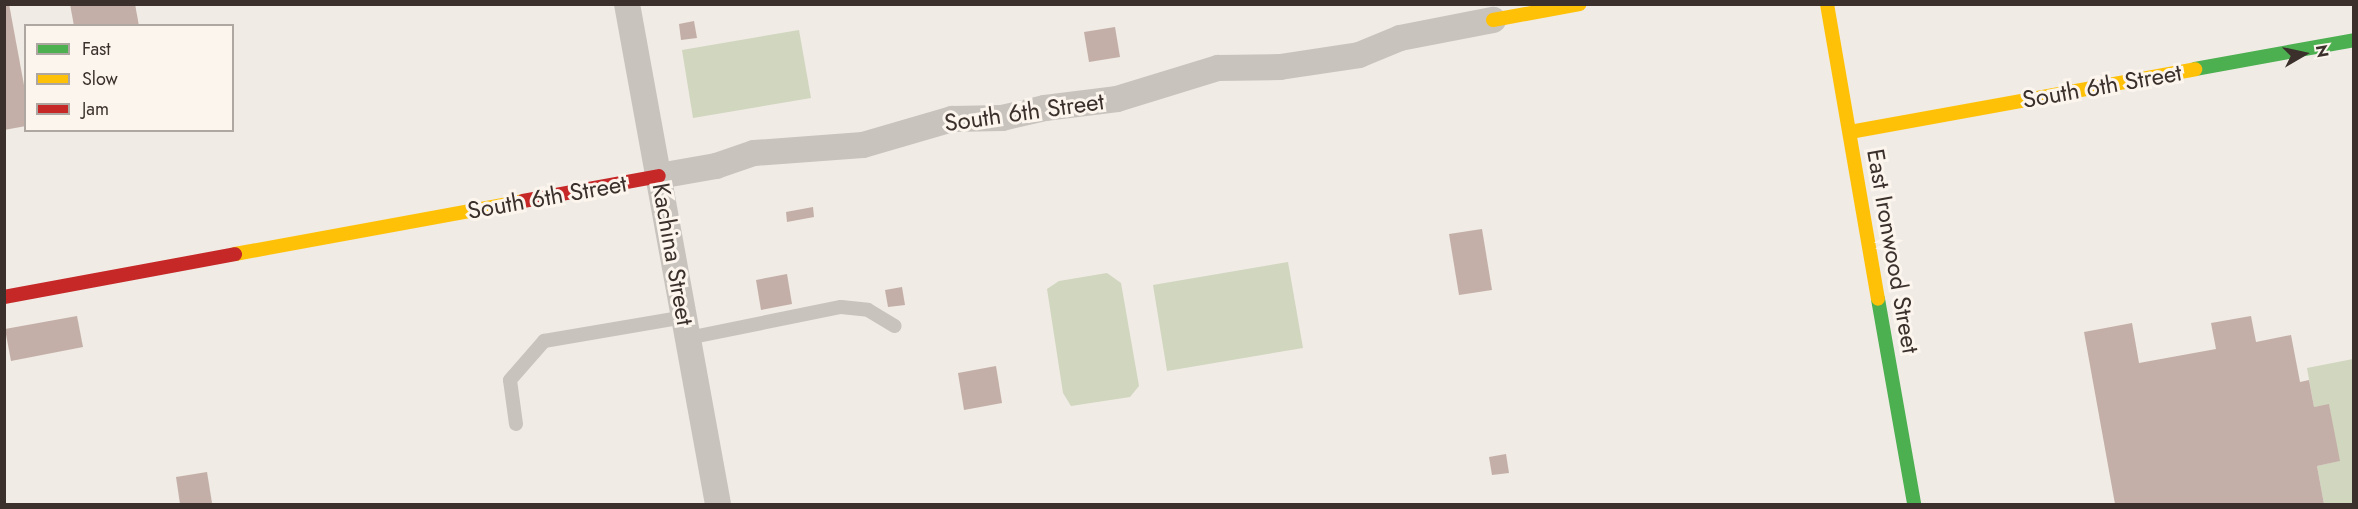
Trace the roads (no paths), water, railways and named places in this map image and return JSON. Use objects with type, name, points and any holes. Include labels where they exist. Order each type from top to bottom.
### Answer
[{"type":"street","name":"Kachina Street","points":[[627,4],[718,504]]},
{"type":"street","name":"South 6th Street","points":[[4,297],[716,166],[754,153],[863,145],[952,119],[1002,118],[1045,108],[1117,99],[1218,68],[1280,67],[1359,55],[1400,38],[1580,4]]},
{"type":"street","name":"East Ironwood Street","points":[[1827,4],[1914,504]]},
{"type":"street","name":"South 6th Street","points":[[1850,132],[2354,40]]},
{"type":"lane","points":[[516,423],[510,380],[544,341],[842,308],[868,310],[895,326]]}]
